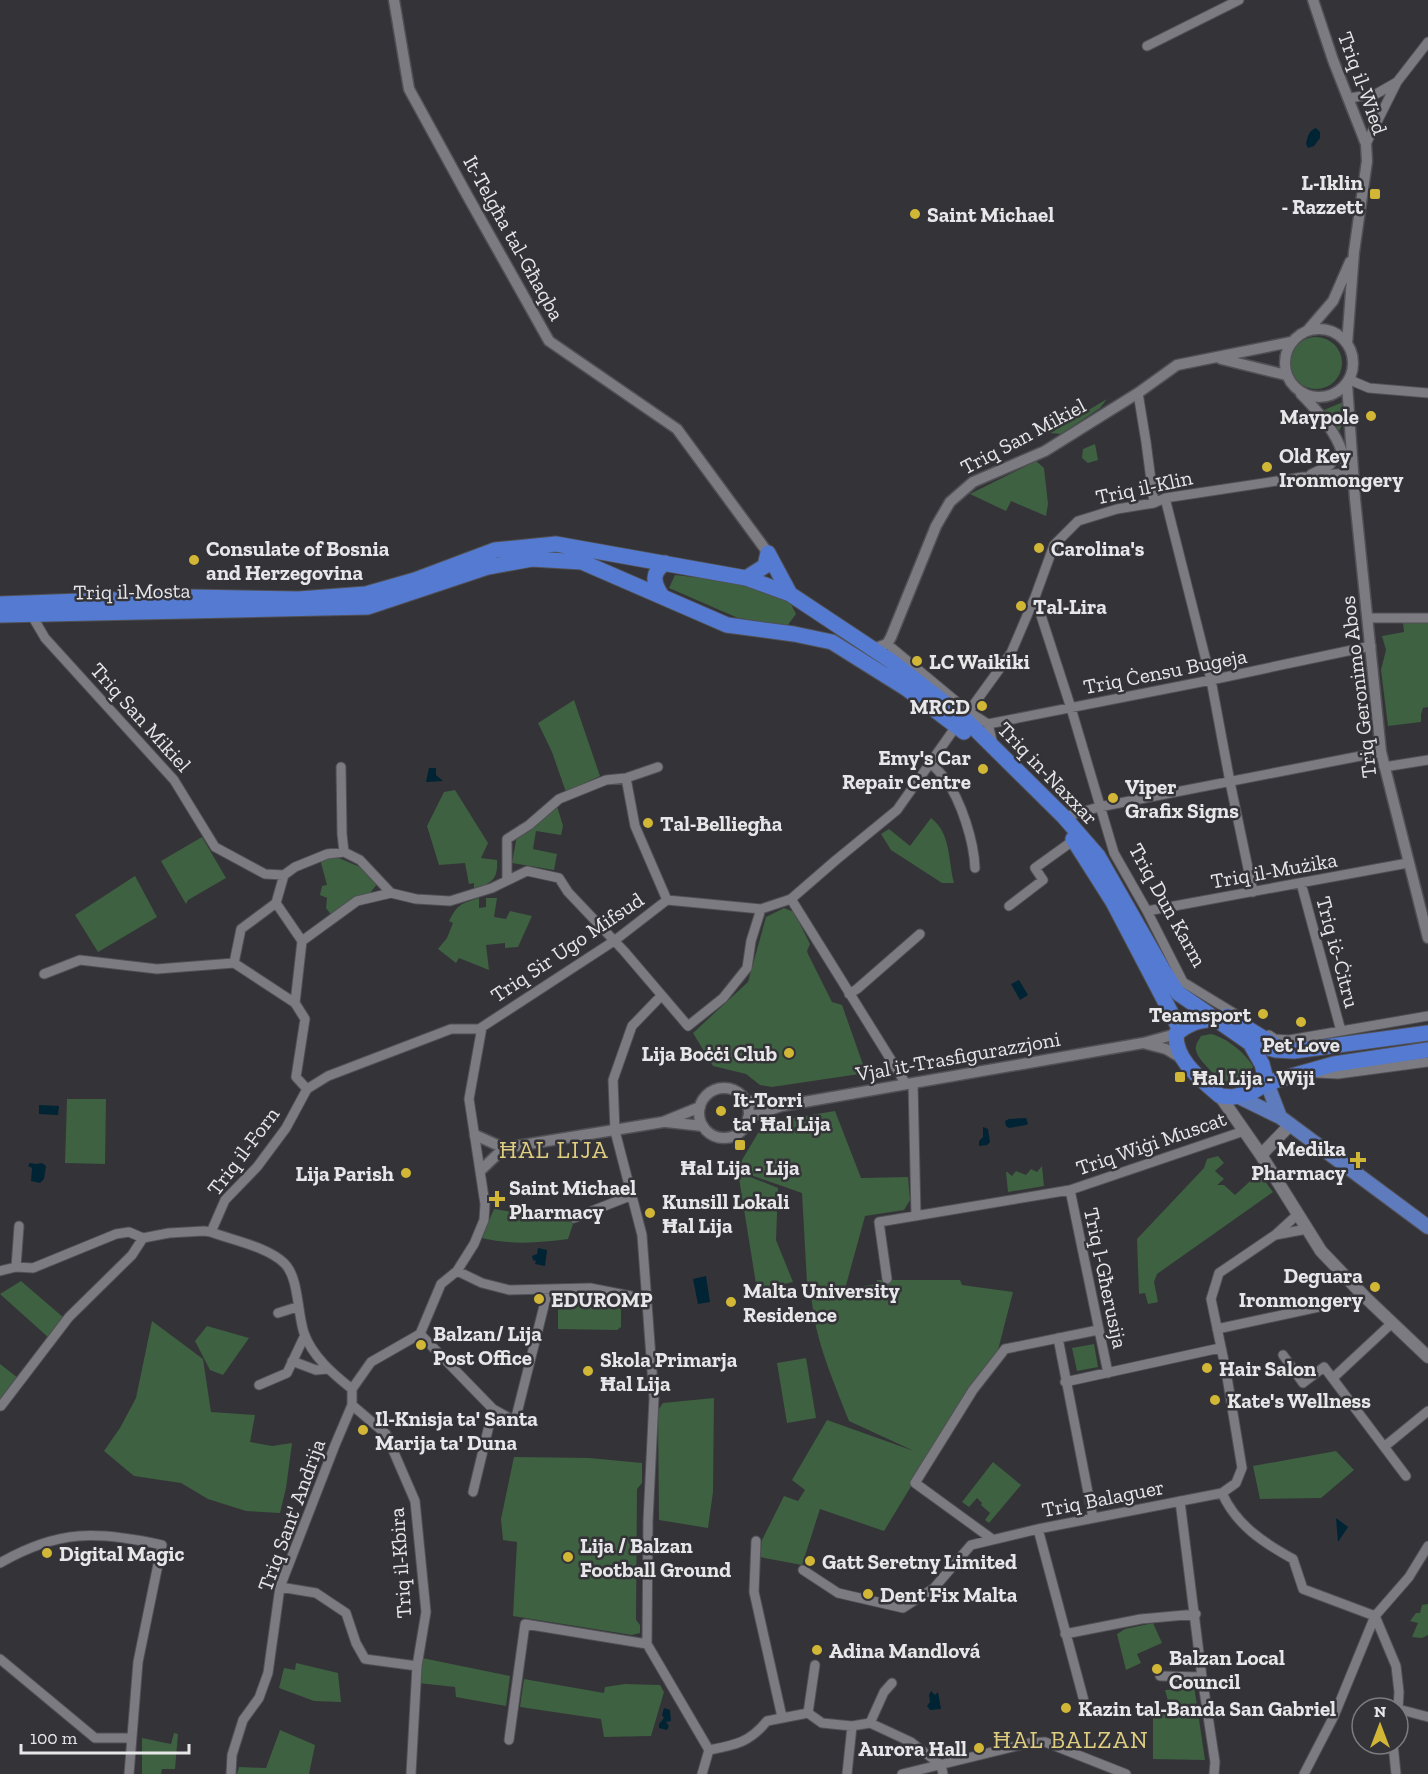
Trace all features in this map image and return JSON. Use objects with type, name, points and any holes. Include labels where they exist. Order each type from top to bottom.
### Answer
[{"type":"highway","name":"Triq il-Mosta","points":[[0,604],[189,597],[299,599],[366,594],[415,580],[495,550],[556,544],[581,555]]},
{"type":"highway","points":[[746,578],[765,566],[768,553]]},
{"type":"highway","points":[[768,553],[808,615],[803,631],[794,634]]},
{"type":"highway","name":"Triq in-Naxxar","points":[[581,555],[665,563],[746,578],[795,597],[873,649],[891,649],[994,746],[1064,817],[1098,856],[1178,993],[1250,1043],[1262,1064],[1267,1083]]},
{"type":"highway","name":"Triq in-Naxxar","points":[[581,555],[662,596],[727,625],[794,634],[832,642],[907,689],[963,718],[1074,840],[1113,902],[1178,1032],[1175,1045],[1183,1059],[1220,1096]]},
{"type":"highway","name":"Triq il-Mosta","points":[[0,615],[291,610],[368,606],[488,567],[532,559],[581,555]]},
{"type":"highway","points":[[662,596],[654,583],[654,577],[658,568],[665,563]]},
{"type":"highway","points":[[1163,970],[1181,988],[1272,1043],[1299,1050]]},
{"type":"highway","points":[[1178,1032],[1196,1021],[1216,1019]]},
{"type":"highway","points":[[1250,1043],[1276,1050],[1299,1050],[1428,1033]]},
{"type":"highway","points":[[1220,1096],[1238,1096],[1254,1091],[1267,1083],[1334,1064],[1428,1050]]},
{"type":"main road","name":"Triq in-Naxxar","points":[[1267,1083],[1285,1121]]},
{"type":"main road","points":[[1220,1096],[1261,1155],[1321,1251],[1428,1357]]},
{"type":"main road","points":[[1238,1096],[1285,1121],[1428,1227]]},
{"type":"main road","points":[[1261,1155],[1285,1121]]},
{"type":"street","name":"It-Telgħa tal-Għaqba","points":[[394,0],[409,88],[549,341],[677,429],[768,553]]},
{"type":"street","points":[[1147,46],[1239,0]]},
{"type":"street","name":"Triq il-Wied","points":[[1313,0],[1333,60],[1366,144],[1367,161],[1354,252],[1347,344]]},
{"type":"street","points":[[1366,144],[1397,82],[1428,42]]},
{"type":"street","points":[[1349,98],[1376,94],[1397,82]]},
{"type":"street","name":"Triq il-Wied","points":[[1308,330],[1334,301],[1354,252]]},
{"type":"street","points":[[1308,330],[1329,330],[1338,334],[1346,341],[1354,358],[1354,367],[1348,382],[1340,391],[1319,398],[1308,396],[1298,390],[1286,375],[1285,358],[1291,342],[1308,330]]},
{"type":"street","name":"Triq San Mikiel","points":[[891,649],[936,526],[950,502],[973,482],[1045,451],[1138,393],[1177,365],[1291,342]]},
{"type":"street","name":"Triq San Mikiel","points":[[1215,357],[1286,375]]},
{"type":"street","points":[[1348,382],[1369,388],[1428,393]]},
{"type":"street","name":"Triq Geronimo Abos","points":[[1348,382],[1355,499],[1381,752],[1428,938]]},
{"type":"street","name":"Triq Geronimo Abos","points":[[1298,390],[1318,412],[1341,451],[1355,499]]},
{"type":"street","points":[[1138,393],[1154,503]]},
{"type":"street","name":"Triq il-Klin","points":[[1303,477],[1330,465],[1341,451]]},
{"type":"street","name":"Triq il-Klin","points":[[963,718],[1011,653],[1054,545],[1078,521],[1117,509],[1154,503],[1166,498],[1303,477],[1346,473]]},
{"type":"street","points":[[1166,498],[1211,680],[1253,892]]},
{"type":"street","name":"Triq Dun Karm","points":[[1035,597],[1071,708],[1113,853],[1147,911],[1183,982],[1275,1039],[1289,1040],[1428,1016]]},
{"type":"street","name":"Triq San Mikiel","points":[[31,614],[45,638],[174,780],[215,847],[265,874],[284,875]]},
{"type":"street","points":[[1369,618],[1428,618]]},
{"type":"street","name":"Triq Ċensu Bugeja","points":[[988,724],[1371,646]]},
{"type":"street","name":"Triq in-Naxxar","points":[[963,718],[988,724]]},
{"type":"street","name":"Triq Sir Ugo Mifsud","points":[[481,1170],[469,1099],[482,1027],[614,940],[667,900],[761,909],[791,899],[897,810],[963,718]]},
{"type":"street","points":[[988,724],[994,746]]},
{"type":"street","points":[[1064,817],[1099,807],[1381,752]]},
{"type":"street","points":[[1384,766],[1428,760]]},
{"type":"street","points":[[930,762],[946,780],[962,812],[975,857],[975,868]]},
{"type":"street","points":[[341,767],[344,852]]},
{"type":"street","points":[[507,880],[507,839],[559,799],[606,780],[627,778],[658,767]]},
{"type":"street","points":[[627,778],[634,826],[667,900]]},
{"type":"street","points":[[1009,906],[1043,880],[1035,868],[1074,840]]},
{"type":"street","points":[[234,963],[241,929],[276,903],[284,875],[295,867],[327,854],[344,852],[360,860],[391,893]]},
{"type":"street","name":"Triq il-Mużika","points":[[1147,911],[1408,863]]},
{"type":"street","points":[[302,941],[357,901],[391,893],[416,900],[450,901],[492,888],[527,872],[559,878],[568,892],[614,940],[688,1026],[723,998],[747,968],[751,941],[761,909]]},
{"type":"street","name":"Triq iċ-Ċitru","points":[[1301,883],[1341,1031]]},
{"type":"street","points":[[791,899],[849,994],[909,1083],[916,1216]]},
{"type":"street","points":[[276,903],[302,941],[295,1003]]},
{"type":"street","points":[[849,994],[920,934]]},
{"type":"street","points":[[44,974],[80,960],[157,969],[234,963],[295,1003],[306,1019],[296,1077],[307,1089],[328,1076],[451,1029],[482,1027]]},
{"type":"street","points":[[661,996],[632,1026],[613,1080],[615,1131],[630,1196],[642,1235],[654,1398],[648,1521],[647,1644],[709,1750],[702,1774]]},
{"type":"street","name":"Vjal it-Trasfigurazzjoni","points":[[663,1122],[703,1126],[716,1136],[726,1138],[740,1132],[748,1118],[781,1106],[1143,1043],[1178,1032]]},
{"type":"street","name":"Vjal it-Trasfigurazzjoni","points":[[1143,1043],[1166,1049],[1183,1059]]},
{"type":"street","points":[[1304,1073],[1338,1074],[1428,1062]]},
{"type":"street","name":"Triq il-Forn","points":[[211,1232],[225,1200],[257,1167],[286,1128],[307,1089]]},
{"type":"street","name":"Vjal it-Trasfigurazzjoni","points":[[504,1148],[663,1122],[700,1107],[705,1096],[719,1089],[734,1090],[746,1101],[781,1106]]},
{"type":"street","points":[[746,1101],[748,1118]]},
{"type":"street","points":[[700,1107],[700,1119],[703,1126]]},
{"type":"street","name":"Triq Wiġi Muscat","points":[[887,1279],[879,1222],[1070,1190],[1244,1131]]},
{"type":"street","points":[[352,1405],[351,1389],[371,1362],[420,1334],[441,1284],[457,1271],[474,1244],[484,1220],[485,1204],[481,1170],[504,1148],[475,1135]]},
{"type":"street","name":"Triq l-Għerusija","points":[[1070,1190],[1108,1373]]},
{"type":"street","points":[[574,1218],[630,1196]]},
{"type":"street","points":[[1298,1214],[1275,1235],[1219,1273],[1211,1299],[1242,1468],[1236,1483],[1222,1493],[1228,1509],[1262,1541],[1293,1559],[1303,1589],[1375,1617],[1396,1666],[1397,1696]]},
{"type":"street","points":[[16,1267],[19,1226]]},
{"type":"street","points":[[1275,1235],[1307,1229]]},
{"type":"street","points":[[0,1271],[16,1267],[33,1268],[116,1234],[129,1232],[143,1238],[169,1233],[211,1232],[270,1253],[285,1263],[296,1286],[297,1307],[305,1335],[327,1369],[351,1389]]},
{"type":"street","points":[[1,1406],[69,1317],[132,1255],[143,1238]]},
{"type":"street","points":[[457,1271],[482,1283],[509,1290],[590,1288],[646,1299]]},
{"type":"street","points":[[420,1334],[492,1409],[515,1421],[548,1290]]},
{"type":"street","points":[[1217,1329],[1365,1297]]},
{"type":"street","points":[[278,1313],[297,1307]]},
{"type":"street","points":[[1333,1378],[1392,1323]]},
{"type":"street","points":[[992,1539],[915,1483],[973,1390],[1005,1349],[1098,1330]]},
{"type":"street","points":[[260,1385],[287,1373],[305,1335]]},
{"type":"street","points":[[1058,1338],[1093,1518]]},
{"type":"street","points":[[1065,1382],[1220,1348]]},
{"type":"street","points":[[1283,1355],[1303,1383],[1324,1367],[1406,1476]]},
{"type":"street","points":[[292,1361],[315,1370],[327,1369]]},
{"type":"street","name":"Triq Sant' Andrija","points":[[231,1774],[232,1755],[243,1720],[259,1698],[268,1673],[280,1587],[352,1405]]},
{"type":"street","name":"Triq il-Kbira","points":[[352,1405],[386,1434],[415,1501],[426,1612],[417,1666],[411,1774]]},
{"type":"street","points":[[473,1492],[492,1409]]},
{"type":"street","points":[[1384,1447],[1428,1411]]},
{"type":"street","name":"Triq Balaguer","points":[[803,1570],[838,1593],[903,1608],[934,1588],[971,1545],[1038,1529],[1222,1493]]},
{"type":"street","points":[[1180,1501],[1215,1762],[1214,1774]]},
{"type":"street","points":[[1038,1529],[1084,1701]]},
{"type":"street","points":[[0,1563],[44,1543],[80,1534],[119,1535],[162,1545],[138,1662],[129,1774]]},
{"type":"street","points":[[756,1541],[754,1592],[782,1717]]},
{"type":"street","points":[[1304,1774],[1334,1716],[1375,1617],[1409,1577],[1428,1546]]},
{"type":"street","points":[[280,1587],[316,1593],[346,1613],[356,1643],[365,1659],[417,1666]]},
{"type":"street","points":[[1065,1634],[1141,1618],[1196,1614]]},
{"type":"street","points":[[509,1740],[525,1624],[647,1644]]},
{"type":"street","points":[[0,1659],[95,1738],[132,1738]]},
{"type":"street","points":[[808,1713],[815,1665]]},
{"type":"street","points":[[1160,1676],[1202,1677]]},
{"type":"street","points":[[870,1723],[884,1692],[892,1683]]},
{"type":"street","points":[[1410,1712],[1428,1717]]},
{"type":"street","points":[[709,1750],[740,1743],[756,1734],[767,1721],[808,1713],[822,1723],[852,1726],[870,1723],[911,1742],[942,1770]]},
{"type":"street","points":[[848,1774],[852,1726]]},
{"type":"street","points":[[902,1774],[942,1770],[1029,1743],[1045,1742],[1125,1774]]},
{"type":"street","points":[[1394,1756],[1396,1774]]},
{"type":"green space","points":[[1316,337],[1326,339],[1334,345],[1340,353],[1342,363],[1340,373],[1334,381],[1326,387],[1316,389],[1306,387],[1298,381],[1292,373],[1290,363],[1292,353],[1298,345],[1306,339]]},
{"type":"green space","points":[[1107,399],[1100,408],[1061,434],[1050,433]]},
{"type":"green space","points":[[1343,402],[1344,421],[1338,433],[1324,410]]},
{"type":"green space","points":[[1095,444],[1098,460],[1088,463],[1082,458],[1083,449]]},
{"type":"green space","points":[[1036,461],[1044,468],[1048,504],[1046,516],[1011,501],[1006,511],[970,494]]},
{"type":"green space","points":[[675,575],[728,581],[761,590],[790,602],[796,614],[787,626],[738,618],[669,588]]},
{"type":"green space","points":[[1428,621],[1428,707],[1423,708],[1421,722],[1388,726],[1381,670],[1386,650],[1382,636],[1404,632],[1403,622]]},
{"type":"green space","points":[[574,700],[600,776],[566,792],[552,752],[538,723]]},
{"type":"green space","points":[[455,790],[488,843],[481,858],[497,860],[493,880],[474,890],[474,883],[469,884],[465,863],[439,865],[427,826],[444,792]]},
{"type":"green space","points":[[557,806],[563,826],[561,835],[536,831],[533,849],[557,854],[554,870],[512,863],[519,824],[524,824]]},
{"type":"green space","points":[[931,818],[942,831],[945,839],[954,883],[942,883],[891,850],[881,834],[889,829],[910,846]]},
{"type":"green space","points":[[202,837],[226,878],[188,900],[186,904],[161,861]]},
{"type":"green space","points":[[339,858],[362,868],[378,883],[366,898],[332,916],[326,908],[327,898],[320,895],[322,886],[327,885],[320,859]]},
{"type":"green space","points":[[135,876],[157,917],[98,952],[75,915]]},
{"type":"green space","points":[[479,898],[479,908],[486,907],[486,898],[497,898],[494,917],[506,919],[510,911],[532,916],[518,947],[505,948],[505,943],[486,945],[489,970],[459,958],[456,963],[438,949],[447,938],[453,923],[449,921],[457,908]]},
{"type":"green space","points":[[784,908],[794,912],[810,944],[808,954],[832,1002],[842,1005],[866,1073],[772,1087],[760,1085],[746,1074],[713,1066],[693,1033],[748,982],[766,917]]},
{"type":"green space","points":[[1211,1034],[1229,1042],[1253,1066],[1248,1081],[1238,1085],[1225,1085],[1200,1059],[1196,1050],[1197,1042],[1201,1036]]},
{"type":"green space","points":[[67,1099],[106,1099],[105,1164],[65,1163]]},
{"type":"green space","points":[[835,1111],[861,1178],[908,1177],[910,1200],[904,1210],[865,1216],[845,1289],[876,1284],[877,1280],[960,1280],[962,1285],[1013,1292],[998,1350],[926,1457],[884,1531],[820,1509],[802,1565],[760,1557],[762,1540],[784,1496],[798,1501],[805,1490],[792,1480],[827,1420],[914,1451],[849,1421],[824,1354],[815,1319],[811,1284],[807,1283],[802,1193],[736,1170],[764,1123]]},
{"type":"green space","points":[[1218,1156],[1224,1163],[1215,1171],[1224,1179],[1217,1185],[1224,1185],[1235,1195],[1259,1173],[1273,1192],[1157,1274],[1154,1282],[1158,1302],[1148,1304],[1145,1293],[1139,1294],[1137,1239],[1204,1168],[1207,1159]]},
{"type":"green space","points":[[1042,1166],[1044,1186],[1008,1192],[1006,1172],[1012,1176],[1016,1171],[1026,1175],[1031,1169],[1037,1172]]},
{"type":"green space","points":[[738,1172],[778,1188],[776,1240],[793,1282],[757,1290]]},
{"type":"green space","points":[[494,1209],[543,1217],[551,1213],[571,1218],[573,1224],[568,1239],[525,1243],[482,1238]]},
{"type":"green space","points":[[21,1281],[64,1318],[49,1338],[0,1294]]},
{"type":"green space","points":[[566,1301],[619,1302],[621,1327],[617,1330],[558,1329],[558,1307]]},
{"type":"green space","points":[[152,1321],[203,1359],[211,1412],[255,1415],[250,1442],[272,1446],[292,1443],[280,1513],[246,1511],[208,1499],[181,1483],[134,1476],[104,1451],[120,1428],[136,1398]]},
{"type":"green space","points":[[207,1326],[249,1338],[223,1375],[210,1370],[195,1341]]},
{"type":"green space","points":[[1094,1344],[1098,1367],[1077,1371],[1072,1348]]},
{"type":"green space","points":[[806,1358],[816,1418],[787,1423],[777,1363]]},
{"type":"green space","points":[[0,1364],[18,1378],[0,1399]]},
{"type":"green space","points":[[714,1398],[713,1492],[708,1528],[659,1520],[658,1410],[663,1403]]},
{"type":"green space","points":[[1336,1451],[1354,1470],[1321,1498],[1260,1499],[1253,1466]]},
{"type":"green space","name":"Lija / Balzan Football Ground","points":[[514,1457],[589,1458],[642,1463],[642,1483],[637,1489],[636,1620],[640,1625],[640,1633],[632,1635],[513,1616],[517,1542],[503,1540],[501,1519]]},
{"type":"green space","points":[[993,1462],[1021,1485],[989,1523],[985,1520],[990,1513],[977,1498],[969,1507],[962,1502]]},
{"type":"green space","points":[[1428,1604],[1428,1635],[1422,1638],[1412,1637],[1418,1623],[1410,1621],[1416,1613],[1420,1613],[1422,1605]]},
{"type":"green space","points":[[1153,1623],[1162,1643],[1137,1654],[1141,1663],[1126,1670],[1117,1634],[1125,1629]]},
{"type":"green space","points":[[422,1658],[510,1676],[506,1706],[456,1697],[455,1687],[418,1683]]},
{"type":"green space","points":[[296,1663],[338,1673],[341,1702],[314,1701],[279,1688],[284,1668],[295,1670]]},
{"type":"green space","points":[[524,1679],[604,1693],[605,1687],[625,1684],[660,1685],[664,1692],[651,1736],[604,1737],[601,1719],[520,1707]]},
{"type":"green space","points":[[1194,1686],[1205,1760],[1153,1759],[1153,1712],[1170,1708],[1165,1690],[1186,1689]]},
{"type":"green space","points":[[280,1730],[315,1745],[309,1774],[237,1774],[239,1767],[266,1768]]},
{"type":"green space","points":[[174,1733],[178,1734],[175,1769],[162,1769],[161,1774],[142,1774],[142,1738],[171,1744]]},
{"type":"water","points":[[1316,128],[1320,132],[1320,138],[1314,146],[1308,148],[1306,144],[1308,137]]},
{"type":"water","points":[[429,768],[436,768],[436,775],[443,781],[426,782]]},
{"type":"water","points":[[1019,980],[1028,995],[1020,1000],[1011,984]]},
{"type":"water","points":[[39,1105],[59,1106],[58,1115],[39,1114]]},
{"type":"water","points":[[1026,1118],[1028,1124],[1026,1125],[1009,1128],[1006,1126],[1005,1121],[1009,1119]]},
{"type":"water","points":[[983,1127],[988,1129],[990,1142],[979,1146],[979,1141],[983,1137]]},
{"type":"water","points":[[30,1163],[42,1163],[46,1166],[44,1179],[40,1183],[31,1181],[32,1168],[28,1166]]},
{"type":"water","points":[[538,1248],[547,1250],[545,1266],[535,1264],[536,1261],[533,1260],[532,1256],[537,1254]]},
{"type":"water","points":[[706,1276],[710,1302],[698,1304],[693,1279]]},
{"type":"water","points":[[1336,1518],[1348,1527],[1338,1542]]},
{"type":"water","points":[[931,1691],[935,1695],[938,1692],[941,1709],[930,1710],[927,1706],[930,1702]]},
{"type":"water","points":[[664,1708],[670,1710],[671,1721],[666,1722],[669,1726],[667,1730],[659,1728],[664,1718],[662,1715]]},
{"type":"place","name":"L-Iklin - Razzett","points":[[1375,194]]},
{"type":"place","name":"Saint Michael","points":[[915,214]]},
{"type":"place","name":"Maypole","points":[[1371,416]]},
{"type":"place","name":"Old Key Ironmongery","points":[[1267,467]]},
{"type":"place","name":"Carolina's","points":[[1039,548]]},
{"type":"place","name":"Consulate of Bosnia and Herzegovina","points":[[194,560]]},
{"type":"place","name":"Tal-Lira","points":[[1021,606]]},
{"type":"place","name":"LC Waikiki","points":[[917,661]]},
{"type":"place","name":"MRCD","points":[[982,706]]},
{"type":"place","name":"Emy's Car Repair Centre","points":[[983,769]]},
{"type":"place","name":"Viper Grafix Signs","points":[[1113,798]]},
{"type":"place","name":"Tal-Belliegħa","points":[[648,823]]},
{"type":"place","name":"Teamsport","points":[[1263,1014]]},
{"type":"place","name":"Pet Love","points":[[1301,1022]]},
{"type":"place","name":"Lija Boċċi Club","points":[[789,1053]]},
{"type":"place","name":"Ħal Lija - Wiji","points":[[1180,1077]]},
{"type":"place","name":"It-Torri ta' Ħal Lija","points":[[721,1111]]},
{"type":"place","name":"Ħal Lija - Lija","points":[[740,1145]]},
{"type":"place","name":"Medika Pharmacy","points":[[1358,1160]]},
{"type":"place","name":"Lija Parish","points":[[406,1173]]},
{"type":"place","name":"Saint Michael Pharmacy","points":[[497,1199]]},
{"type":"place","name":"Kunsill Lokali Ħal Lija","points":[[650,1213]]},
{"type":"place","name":"Deguara Ironmongery","points":[[1375,1287]]},
{"type":"place","name":"EDUROMP","points":[[539,1299]]},
{"type":"place","name":"Malta University Residence","points":[[731,1302]]},
{"type":"place","name":"Balzan/ Lija Post Office","points":[[421,1345]]},
{"type":"place","name":"Hair Salon","points":[[1207,1368]]},
{"type":"place","name":"Skola Primarja Ħal Lija","points":[[588,1371]]},
{"type":"place","name":"Kate's Wellness","points":[[1215,1400]]},
{"type":"place","name":"Il-Knisja ta' Santa Marija ta' Duna","points":[[363,1430]]},
{"type":"place","name":"Digital Magic","points":[[47,1553]]},
{"type":"place","name":"Lija / Balzan Football Ground","points":[[568,1557]]},
{"type":"place","name":"Gatt Seretny Limited","points":[[810,1561]]},
{"type":"place","name":"Dent Fix Malta","points":[[868,1594]]},
{"type":"place","name":"Adina Mandlová","points":[[817,1650]]},
{"type":"place","name":"Balzan Local Council","points":[[1157,1669]]},
{"type":"place","name":"Kazin tal-Banda San Gabriel","points":[[1066,1708]]},
{"type":"place","name":"Aurora Hall","points":[[979,1748]]},
{"type":"district","name":"ĦAL LIJA","points":[[554,1149]]},
{"type":"district","name":"ĦAL BALZAN","points":[[1071,1739]]}]
